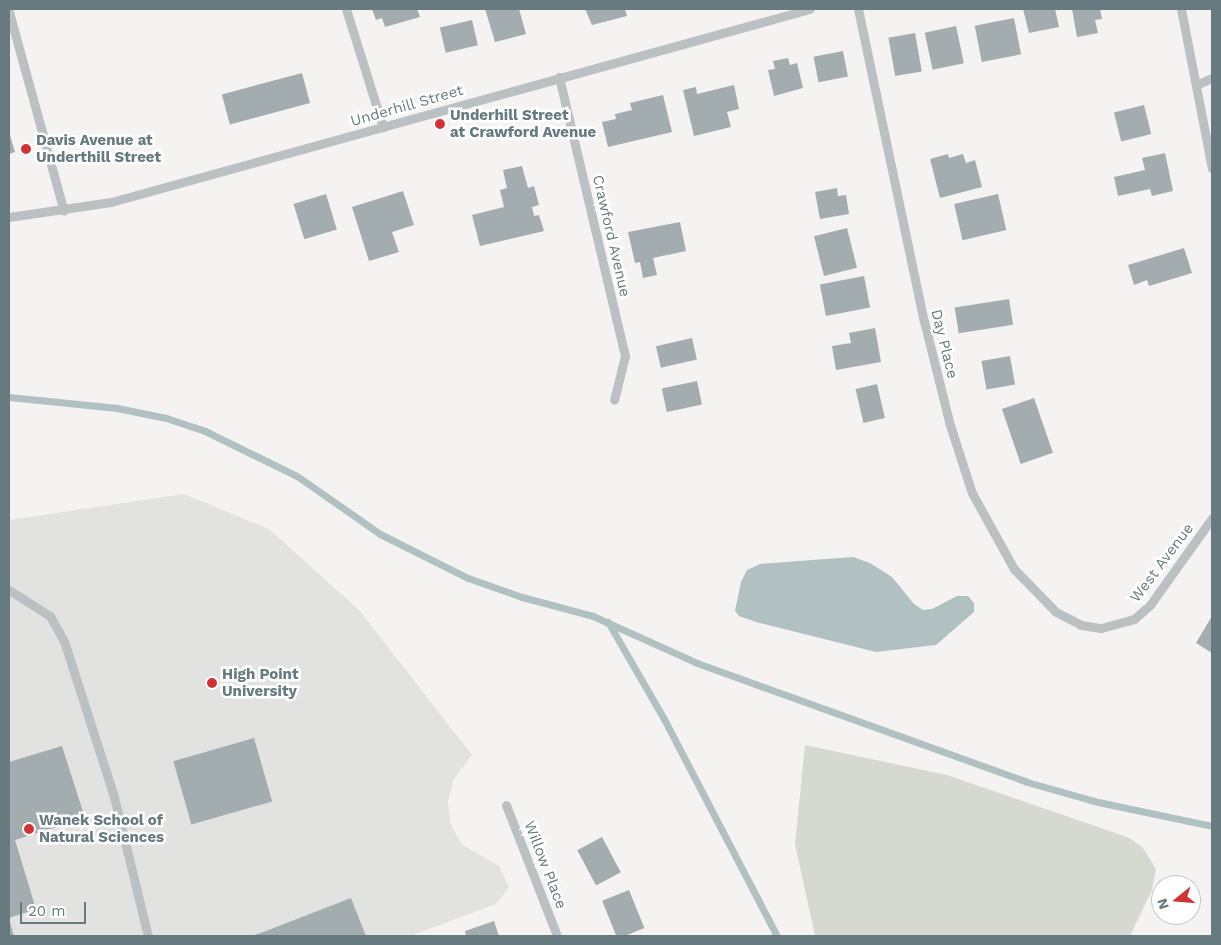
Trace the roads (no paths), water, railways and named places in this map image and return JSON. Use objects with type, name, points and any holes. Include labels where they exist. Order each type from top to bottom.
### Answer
[{"type":"street","points":[[346,9],[383,127]]},
{"type":"street","name":"Underhill Street","points":[[9,217],[64,211],[111,202],[810,9]]},
{"type":"street","name":"Day Place","points":[[858,9],[924,322],[972,493],[1014,569],[1056,612],[1081,625],[1101,628]]},
{"type":"street","points":[[1181,9],[1212,168]]},
{"type":"street","points":[[9,12],[64,211]]},
{"type":"street","name":"Crawford Avenue","points":[[559,77],[625,356],[614,400]]},
{"type":"street","points":[[1196,84],[1212,78]]},
{"type":"street","name":"West Avenue","points":[[1101,628],[1134,619],[1150,605],[1212,518]]},
{"type":"street","points":[[9,590],[50,616],[64,641],[114,797],[148,936]]},
{"type":"street","name":"Willow Place","points":[[506,804],[557,936]]},
{"type":"waterway","points":[[9,397],[117,408],[166,418],[205,431],[297,476],[380,534],[468,578],[522,597],[593,616],[697,663],[1027,782],[1098,802],[1212,826]]},
{"type":"waterway","points":[[608,622],[664,719],[777,936]]},
{"type":"place","name":"Underhill Street at Crawford Avenue","points":[[440,124]]},
{"type":"place","name":"Davis Avenue at Underthill Street","points":[[26,149]]},
{"type":"place","name":"High Point University","points":[[212,683]]},
{"type":"place","name":"Wanek School of Natural Sciences","points":[[29,829]]}]
